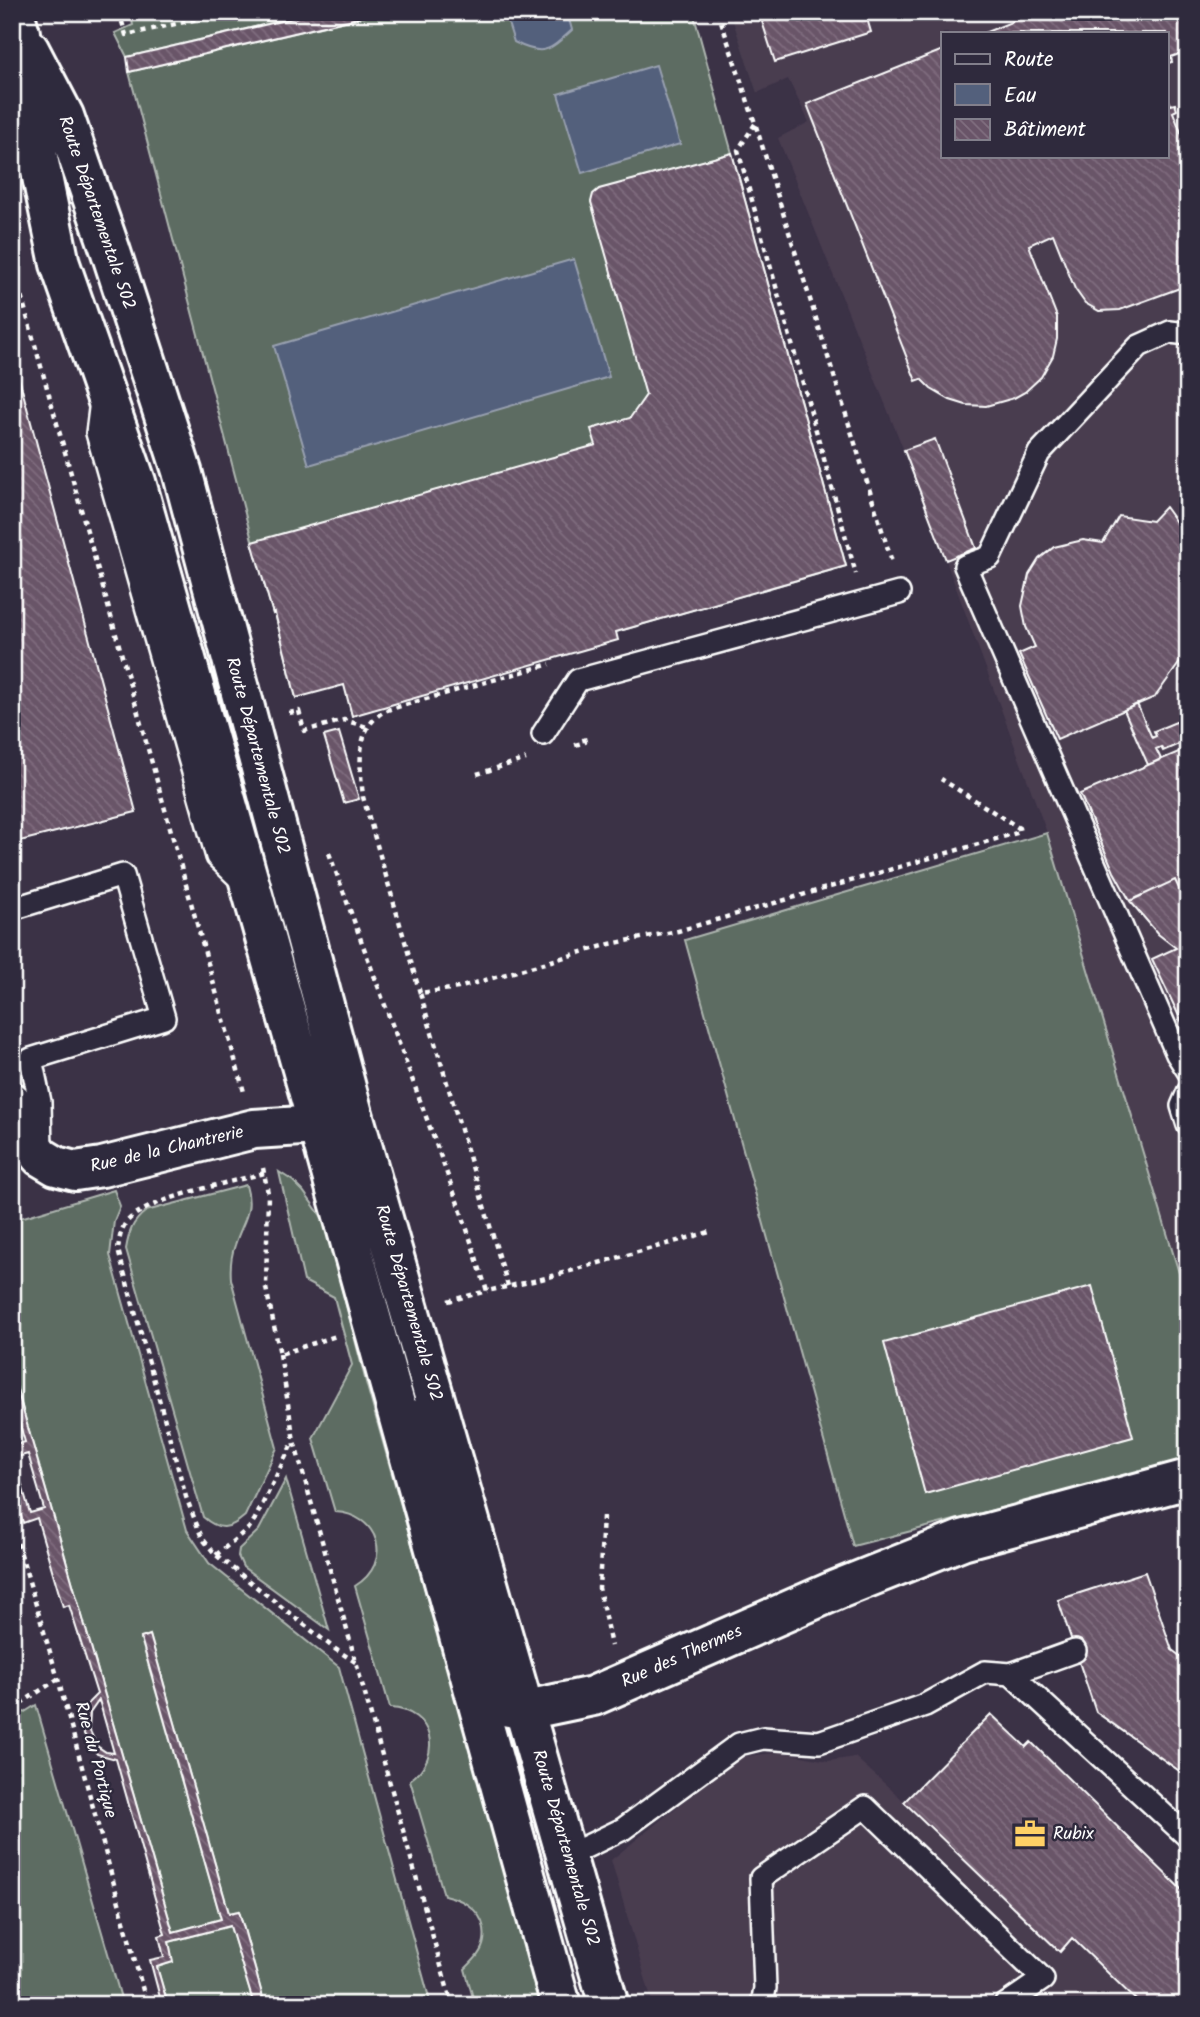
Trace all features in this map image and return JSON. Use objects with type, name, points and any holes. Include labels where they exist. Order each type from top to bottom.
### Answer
[{"type":"main road","name":"Route Départementale 502","points":[[18,23],[26,99],[60,264],[136,482],[318,1125],[561,2005]]},
{"type":"main road","name":"Route Départementale 502","points":[[18,23],[64,116],[182,471],[353,1114],[609,2005]]},
{"type":"main road","points":[[12,1102],[26,1139],[41,1157]]},
{"type":"main road","name":"Rue de la Chantrerie","points":[[41,1157],[56,1166],[75,1171],[103,1167],[254,1129],[318,1125]]},
{"type":"main road","points":[[388,1378],[433,1468],[504,1706],[526,1710]]},
{"type":"main road","name":"Rue des Thermes","points":[[526,1710],[593,1696],[836,1590],[962,1540],[1188,1479]]},
{"type":"lane","points":[[1188,334],[1170,332],[1139,346],[1040,453],[990,556],[965,566],[1177,1054],[1188,1071]]},
{"type":"lane","points":[[543,734],[578,680],[899,593]]},
{"type":"lane","points":[[12,909],[123,875],[163,1018],[31,1059],[40,1102],[41,1157]]},
{"type":"lane","points":[[1188,1093],[1182,1106],[1188,1125]]},
{"type":"lane","points":[[567,1856],[623,1829],[739,1744],[763,1738],[819,1742],[925,1705],[985,1672],[1011,1674],[1075,1651]]},
{"type":"lane","points":[[1011,1674],[1188,1837]]},
{"type":"lane","points":[[762,2005],[765,1988],[761,1878],[865,1807],[1043,1979],[1005,2005]]},
{"type":"path","points":[[119,12],[125,36],[229,12]]},
{"type":"path","points":[[718,12],[755,123],[893,566],[899,593]]},
{"type":"path","points":[[755,123],[738,150],[856,577]]},
{"type":"path","points":[[60,264],[14,277],[254,1129],[268,1192],[266,1288],[294,1441],[452,2005]]},
{"type":"path","points":[[299,711],[304,731],[344,720],[367,727]]},
{"type":"path","points":[[508,1286],[420,993],[458,988],[610,944],[678,931],[1020,832],[1019,828],[941,779]]},
{"type":"path","points":[[326,845],[464,1220],[487,1290]]},
{"type":"path","points":[[264,1173],[143,1208],[126,1223],[120,1235],[118,1250],[186,1497],[202,1538],[216,1555],[335,1649],[357,1663]]},
{"type":"path","points":[[439,1304],[713,1231]]},
{"type":"path","points":[[280,1354],[344,1333]]},
{"type":"path","points":[[216,1555],[249,1528],[294,1441]]},
{"type":"path","points":[[603,1516],[599,1588],[619,1685]]},
{"type":"path","name":"Rue du Portique","points":[[12,1524],[58,1679],[147,2005]]},
{"type":"path","points":[[12,1709],[58,1679]]},
{"type":"shaded area","points":[[730,12],[1188,12],[1188,1460],[853,1546],[685,940],[1047,833],[919,488],[778,138],[809,122],[788,79],[757,93]]},
{"type":"shaded area","points":[[991,1714],[1025,1747],[1031,1742],[1188,1896],[1188,2005],[653,2005],[611,1860],[739,1757],[781,1752],[828,1761],[855,1757],[904,1801]]},
{"type":"green space","points":[[130,12],[319,12],[127,57],[115,33],[133,25]]},
{"type":"green space","points":[[383,12],[693,12],[846,566],[560,648],[551,613],[296,698],[129,72]]},
{"type":"green space","points":[[1047,833],[1188,1303],[1188,1460],[853,1546],[685,940]]},
{"type":"green space","points":[[279,1172],[303,1191],[324,1220],[367,1386],[543,2005],[475,2005],[465,1969],[483,1945],[483,1924],[468,1905],[444,1895],[410,1780],[421,1770],[427,1759],[429,1736],[416,1717],[390,1708],[355,1586],[375,1565],[376,1541],[371,1530],[362,1521],[335,1512],[313,1438],[352,1365],[334,1297],[304,1281]]},
{"type":"green space","points":[[246,1185],[248,1209],[233,1253],[231,1279],[277,1448],[245,1516],[234,1524],[219,1527],[203,1517],[126,1249],[132,1228],[146,1211]]},
{"type":"green space","points":[[114,1190],[120,1206],[114,1221],[110,1255],[187,1530],[209,1563],[339,1667],[431,2005],[265,2005],[239,1911],[229,1913],[150,1635],[141,1639],[221,1919],[173,1932],[12,1372],[12,1206],[17,1219]]},
{"type":"green space","points":[[286,1479],[329,1630],[243,1567],[238,1556],[239,1549],[259,1530]]},
{"type":"green space","points":[[36,1705],[123,2005],[18,2005],[12,1992],[12,1720]]},
{"type":"green space","points":[[230,1926],[254,2005],[168,2005],[157,1967],[173,1962],[169,1942]]},
{"type":"water","points":[[514,12],[567,12],[572,30],[545,50],[524,47],[514,42],[507,20]]},
{"type":"water","points":[[656,65],[680,144],[582,173],[558,94]]},
{"type":"water","points":[[574,259],[609,377],[309,465],[274,346]]},
{"type":"building","points":[[319,12],[383,12],[129,72],[127,57]]},
{"type":"building","points":[[759,12],[865,12],[871,32],[775,62]]},
{"type":"building","points":[[1036,12],[1188,12],[1188,51],[1171,57],[1172,62],[1168,63],[1168,32],[986,32]]},
{"type":"building","points":[[941,51],[941,158],[1168,158],[1168,98],[1171,105],[1175,104],[1177,110],[1173,112],[1184,140],[1188,140],[1188,285],[1120,310],[1099,311],[1085,303],[1075,289],[1053,234],[1029,245],[1057,317],[1057,339],[1053,356],[1041,377],[1014,398],[986,406],[966,405],[950,400],[931,389],[921,379],[916,381],[807,104]]},
{"type":"building","points":[[732,153],[846,566],[616,632],[618,640],[352,716],[344,685],[296,698],[275,613],[273,614],[252,542],[596,445],[591,429],[630,418],[646,395],[591,202],[593,194],[599,189]]},
{"type":"building","points":[[12,352],[136,812],[12,843]]},
{"type":"building","points":[[935,439],[976,548],[946,560],[904,450]]},
{"type":"building","points":[[1165,507],[1188,539],[1188,651],[1155,697],[1057,739],[1019,654],[1035,647],[1026,627],[1022,606],[1029,575],[1039,559],[1054,547],[1083,540],[1103,543],[1119,516],[1152,521]]},
{"type":"building","points":[[1137,704],[1152,738],[1156,736],[1154,731],[1188,717],[1188,740],[1163,751],[1161,747],[1156,749],[1161,759],[1148,765],[1124,710]]},
{"type":"building","points":[[339,732],[359,799],[344,803],[324,736]]},
{"type":"building","points":[[1188,748],[1188,908],[1175,880],[1130,901],[1114,872],[1080,794]]},
{"type":"building","points":[[1175,880],[1188,908],[1187,1033],[1152,959],[1176,948],[1158,934],[1130,901]]},
{"type":"building","points":[[1092,1286],[1133,1437],[925,1494],[884,1343]]},
{"type":"building","points":[[12,1372],[173,1932],[221,1919],[141,1638],[150,1635],[229,1913],[239,1911],[265,2005],[254,2005],[230,1926],[169,1942],[173,1962],[157,1967],[168,2005],[162,2005],[150,1960],[164,1957],[159,1936],[165,1934],[116,1759],[97,1754],[84,1734],[84,1711],[97,1694],[69,1605],[63,1607],[37,1518],[23,1523],[12,1484],[12,1446],[25,1442],[12,1398]],"holes":[[[28,1454],[44,1509],[30,1513],[14,1458]],[[99,1700],[114,1753],[106,1752],[97,1746],[89,1729],[90,1713]]]},
{"type":"building","points":[[1145,1572],[1172,1650],[1188,1662],[1188,1777],[1096,1712],[1058,1600]]},
{"type":"building","points":[[991,1714],[1026,1747],[1031,1742],[1188,1896],[1188,2005],[1141,2005],[1072,1938],[1060,1952],[904,1802]]},
{"type":"place","name":"Rubix","points":[[1030,1834]]}]
